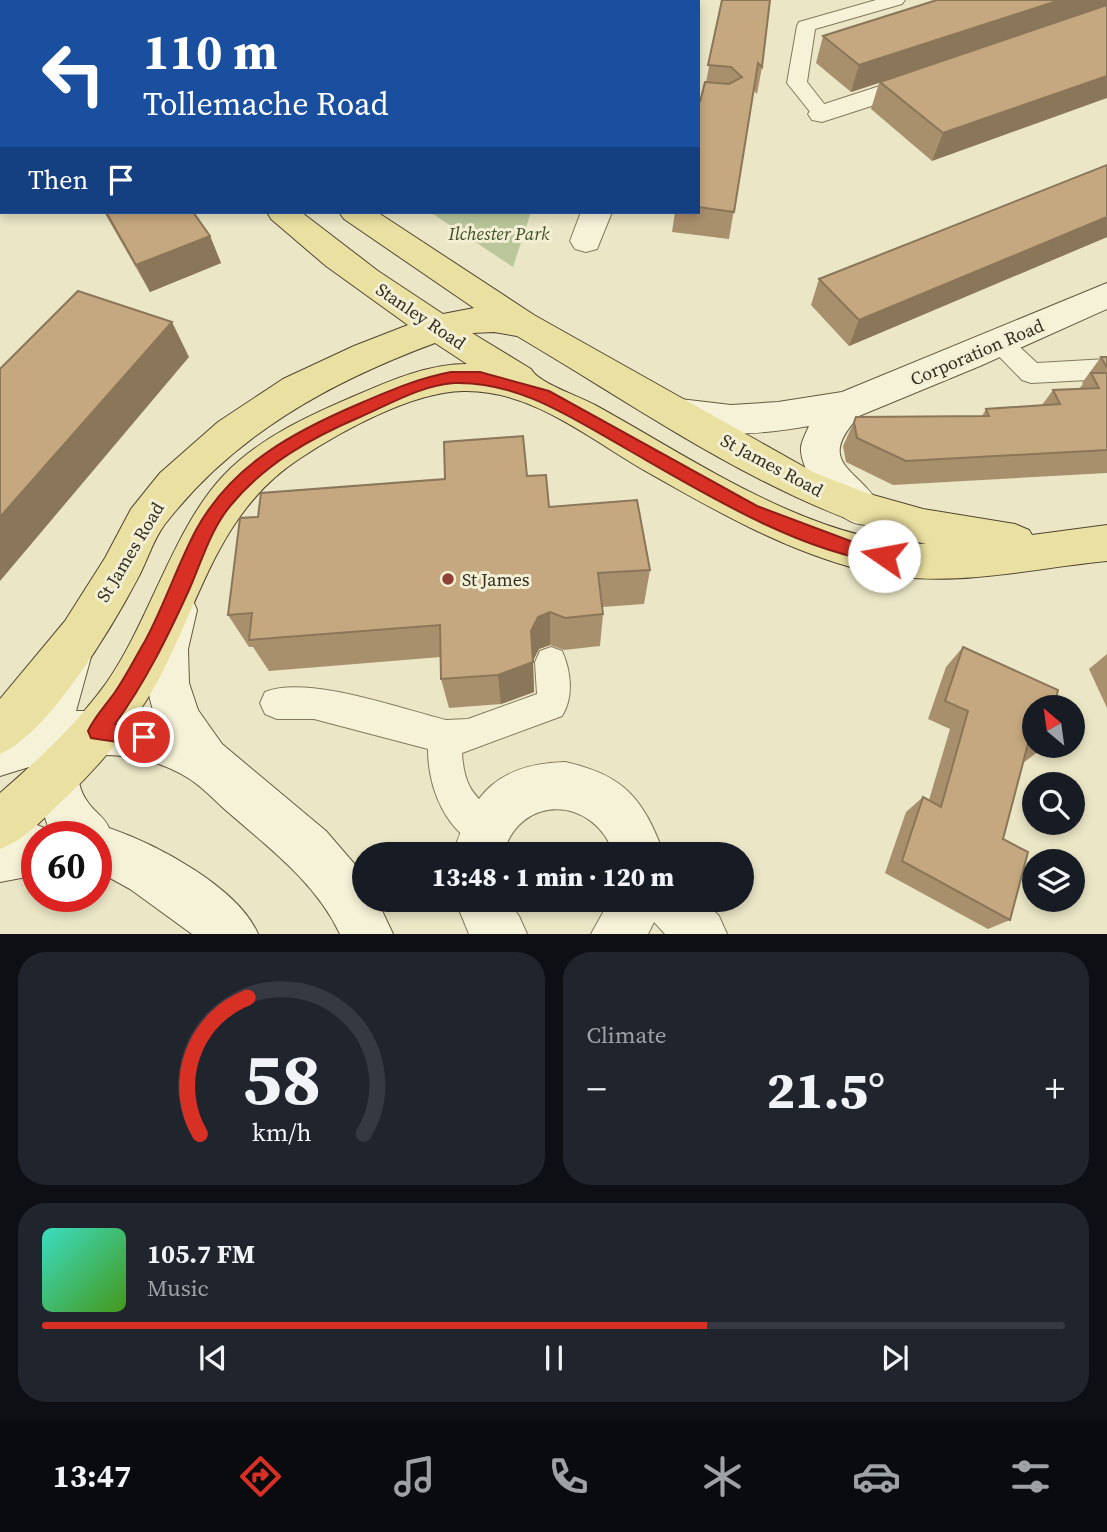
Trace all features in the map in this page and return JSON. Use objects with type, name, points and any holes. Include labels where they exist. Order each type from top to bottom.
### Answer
[{"type":"main road","name":"Stanley Road","points":[[285,214],[437,329],[543,395]]},
{"type":"main road","points":[[358,214],[526,325]]},
{"type":"main road","name":"St James Road","points":[[394,394],[418,373],[430,353],[437,329],[437,291],[431,270],[422,257]]},
{"type":"main road","name":"Stanley Road","points":[[355,358],[371,344],[382,324],[382,301],[370,281]]},
{"type":"main road","name":"St James Road","points":[[0,731],[71,653],[120,571],[147,519],[176,481],[240,425],[280,398],[355,358],[437,329],[491,319],[526,325],[801,484],[862,508],[923,526],[990,540],[1092,544]]},
{"type":"main road","name":"St James Road","points":[[97,731],[123,697],[181,587],[202,534],[224,502],[248,476],[282,449],[319,428],[424,383],[480,377],[543,395],[751,511],[860,552],[932,563],[990,561],[1092,544]]},
{"type":"main road","points":[[0,825],[51,757]]},
{"type":"street","points":[[822,114],[952,70]]},
{"type":"street","name":"Corporation Road","points":[[680,414],[731,420],[778,417],[846,406],[999,344],[1107,296]]},
{"type":"street","name":"Corporation Road","points":[[846,406],[831,419],[820,441],[818,457],[826,475],[862,508]]},
{"type":"street","points":[[181,587],[166,649],[167,683],[179,722],[205,761],[308,849],[348,895],[367,933]]},
{"type":"street","points":[[71,653],[56,694],[51,757],[68,817],[72,821]]},
{"type":"street","points":[[0,753],[51,757],[97,731],[144,737],[205,761]]},
{"type":"street","points":[[482,842],[501,807],[524,792],[550,785],[577,786],[601,796],[621,815],[636,842]]},
{"type":"street","points":[[0,857],[21,853]]},
{"type":"street","points":[[112,854],[163,880],[208,911],[232,933]]},
{"type":"street","points":[[486,912],[501,933]]},
{"type":"street","points":[[617,933],[632,912]]},
{"type":"street","points":[[680,912],[701,933]]},
{"type":"lane","points":[[822,114],[797,83],[806,26],[896,0]]},
{"type":"lane","points":[[999,344],[1031,373],[1107,369]]},
{"type":"lane","points":[[277,703],[314,702],[446,737],[468,736],[550,705],[554,699],[551,663]]},
{"type":"lane","points":[[446,737],[444,764],[452,792],[482,842]]},
{"type":"green space","name":"Ilchester Park","points":[[433,214],[530,214],[513,267]]},
{"type":"building","points":[[722,0],[770,0],[762,67],[758,63],[734,212],[700,207],[700,102],[705,82],[729,84],[742,77],[731,67],[708,65]]},
{"type":"building","points":[[937,0],[1060,0],[859,65],[823,36]]},
{"type":"building","points":[[1107,5],[1107,76],[943,133],[880,82]]},
{"type":"building","points":[[1107,165],[1107,217],[859,320],[819,279]]},
{"type":"building","points":[[107,214],[194,214],[210,236],[136,265]]},
{"type":"building","points":[[78,291],[172,322],[0,517],[0,369]]},
{"type":"building","points":[[1101,357],[1107,357],[1107,368]]},
{"type":"building","points":[[1091,373],[1107,373],[1107,450],[906,461],[857,438],[854,422],[856,417],[989,416],[986,409],[1060,404],[1053,390],[1099,388]]},
{"type":"building","name":"St James","points":[[523,436],[527,476],[546,475],[549,507],[637,500],[650,570],[598,573],[603,614],[565,618],[550,612],[538,617],[531,631],[533,662],[498,675],[441,679],[440,625],[249,640],[252,613],[228,615],[240,518],[258,517],[261,493],[445,479],[444,442]]},
{"type":"building","points":[[963,647],[1058,690],[1057,695],[1022,695],[1022,758],[1024,758],[1003,839],[1022,849],[1022,875],[1010,920],[902,861],[923,797],[941,807],[968,711],[945,701]]},
{"type":"place","name":"St James","points":[[448,579]]},
{"type":"route","points":[[144,737],[97,731],[123,697],[152,646],[181,587],[202,534],[224,502],[248,476],[282,449],[319,428],[424,383],[480,377],[543,395],[751,511],[860,552],[884,556]]}]
